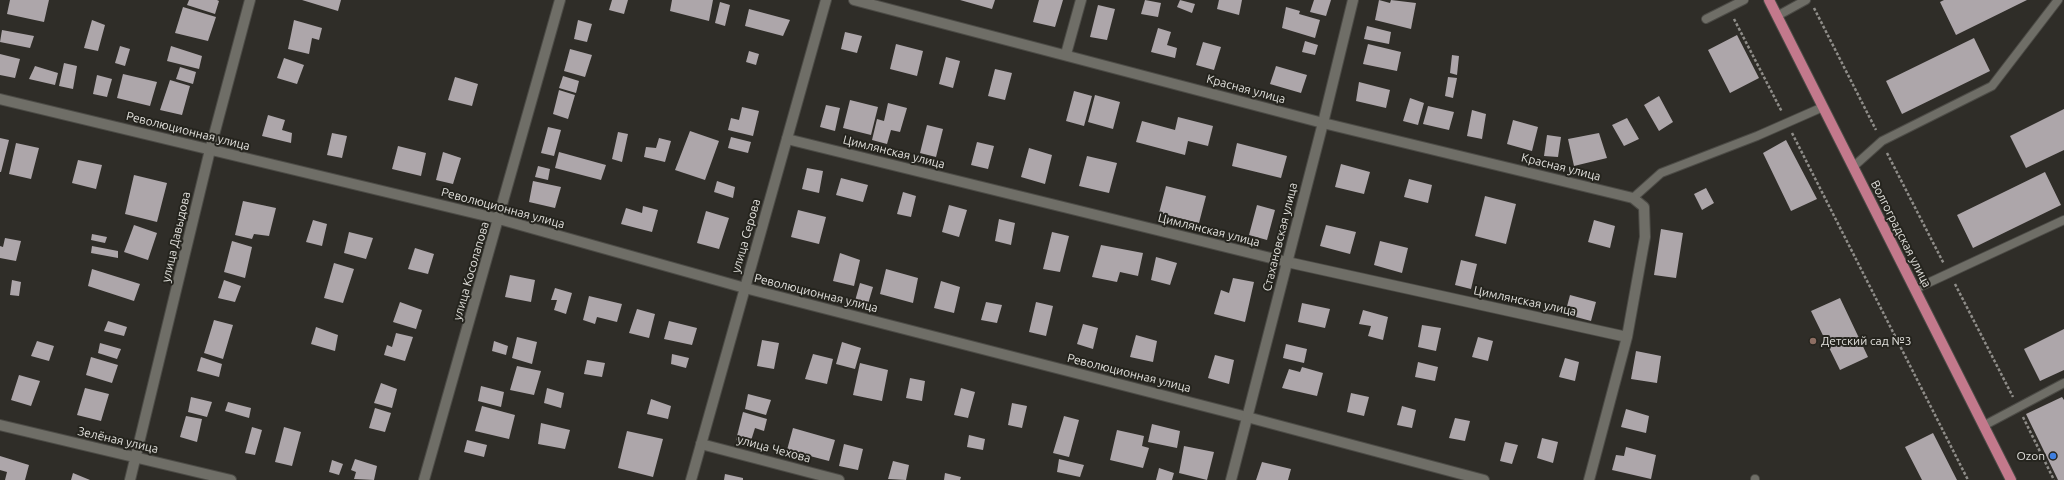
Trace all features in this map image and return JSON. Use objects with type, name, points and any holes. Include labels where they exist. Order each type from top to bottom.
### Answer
[{"type":"main road","name":"Волгоградская улица","points":[[1769,0],[2011,480]]},
{"type":"street","name":"улица Давыдова","points":[[130,480],[210,150],[250,0]]},
{"type":"street","name":"улица Косолапова","points":[[424,480],[560,0]]},
{"type":"street","name":"улица Серова","points":[[691,480],[826,0]]},
{"type":"street","name":"Красная улица","points":[[854,0],[1066,54],[1323,123],[1633,198]]},
{"type":"street","points":[[1066,54],[1081,0]]},
{"type":"street","name":"Стахановская улица","points":[[1231,480],[1323,123],[1353,0]]},
{"type":"street","name":"Революционная улица","points":[[0,99],[499,219],[745,288],[1247,417],[1484,480]]},
{"type":"street","name":"Цимлянская улица","points":[[787,139],[1287,262],[1627,337]]},
{"type":"street","points":[[1589,480],[1627,337],[1645,237],[1644,207],[1633,198]]},
{"type":"street","name":"Зелёная улица","points":[[0,425],[231,480]]},
{"type":"street","name":"улица Чехова","points":[[701,444],[839,480]]},
{"type":"lane","points":[[1706,19],[1744,0]]},
{"type":"lane","points":[[1777,16],[1806,0]]},
{"type":"lane","points":[[1853,167],[1882,141],[1992,86],[2058,0]]},
{"type":"lane","points":[[1633,198],[1661,173],[1787,123],[1823,107]]},
{"type":"lane","points":[[1915,289],[2064,220]]},
{"type":"lane","points":[[1983,426],[2064,383]]},
{"type":"path","points":[[1813,6],[2054,480]]},
{"type":"path","points":[[1728,8],[1968,480]]},
{"type":"building","points":[[10,0],[49,0],[44,22],[7,14]]},
{"type":"building","points":[[189,0],[219,1],[215,14],[187,5]]},
{"type":"building","points":[[302,0],[341,0],[338,11]]},
{"type":"building","points":[[612,0],[628,0],[624,14],[609,10]]},
{"type":"building","points":[[672,0],[713,0],[709,21],[670,11]]},
{"type":"building","points":[[960,0],[995,0],[992,9]]},
{"type":"building","points":[[1039,0],[1063,0],[1055,27],[1033,22]]},
{"type":"building","points":[[1145,0],[1161,3],[1158,17],[1141,14]]},
{"type":"building","points":[[1180,0],[1195,4],[1192,13],[1177,7]]},
{"type":"building","points":[[1219,0],[1242,0],[1239,15],[1217,9]]},
{"type":"building","points":[[1314,0],[1331,0],[1326,16],[1310,12]]},
{"type":"building","points":[[1379,0],[1390,3],[1391,0],[1416,3],[1411,29],[1375,20]]},
{"type":"building","points":[[1944,0],[2027,0],[1956,35],[1940,2]]},
{"type":"building","points":[[720,2],[730,5],[725,26],[715,23]]},
{"type":"building","points":[[1098,5],[1115,9],[1107,40],[1090,37]]},
{"type":"building","points":[[183,7],[216,17],[208,41],[175,33]]},
{"type":"building","points":[[1286,7],[1300,11],[1299,14],[1320,20],[1315,38],[1282,28]]},
{"type":"building","points":[[749,9],[790,20],[783,36],[745,26]]},
{"type":"building","points":[[92,20],[105,25],[98,51],[84,48]]},
{"type":"building","points":[[294,20],[322,28],[319,40],[312,38],[309,54],[288,49]]},
{"type":"building","points":[[578,20],[592,24],[587,42],[574,39]]},
{"type":"building","points":[[1367,26],[1391,32],[1389,44],[1364,39]]},
{"type":"building","points":[[1158,28],[1171,32],[1167,45],[1177,48],[1175,58],[1151,52]]},
{"type":"building","points":[[2,30],[34,36],[30,48],[0,42]]},
{"type":"building","points":[[845,32],[862,36],[857,53],[841,49]]},
{"type":"building","points":[[1737,35],[1759,78],[1730,93],[1708,50]]},
{"type":"building","points":[[1974,38],[1990,71],[1902,114],[1886,81]]},
{"type":"building","points":[[1305,41],[1318,45],[1315,55],[1302,52]]},
{"type":"building","points":[[1203,42],[1221,47],[1214,70],[1196,65]]},
{"type":"building","points":[[896,44],[923,51],[917,76],[890,69]]},
{"type":"building","points":[[1368,44],[1401,52],[1397,71],[1363,64]]},
{"type":"building","points":[[120,46],[130,49],[125,66],[115,63]]},
{"type":"building","points":[[171,46],[202,56],[199,69],[167,61]]},
{"type":"building","points":[[570,49],[592,55],[585,77],[564,71]]},
{"type":"building","points":[[749,51],[759,54],[756,65],[746,62]]},
{"type":"building","points":[[0,54],[20,59],[15,78],[0,75]]},
{"type":"building","points":[[1452,55],[1459,56],[1457,75],[1450,73]]},
{"type":"building","points":[[946,57],[960,61],[953,88],[939,84]]},
{"type":"building","points":[[284,58],[304,65],[297,84],[277,78]]},
{"type":"building","points":[[64,63],[77,66],[73,89],[59,86]]},
{"type":"building","points":[[35,66],[58,73],[55,85],[29,79]]},
{"type":"building","points":[[1276,66],[1307,75],[1301,93],[1270,84]]},
{"type":"building","points":[[180,67],[196,72],[193,84],[176,79]]},
{"type":"building","points":[[995,69],[1012,73],[1005,100],[988,96]]},
{"type":"building","points":[[123,74],[157,82],[150,106],[117,98]]},
{"type":"building","points":[[97,75],[112,79],[107,97],[93,94]]},
{"type":"building","points":[[563,76],[579,81],[576,93],[559,88]]},
{"type":"building","points":[[455,77],[478,84],[472,106],[448,100]]},
{"type":"building","points":[[1448,77],[1457,78],[1453,98],[1445,96]]},
{"type":"building","points":[[170,80],[190,86],[182,115],[160,110]]},
{"type":"building","points":[[1359,82],[1390,90],[1386,108],[1356,101]]},
{"type":"building","points":[[559,90],[575,95],[568,119],[553,114]]},
{"type":"building","points":[[1074,91],[1092,96],[1084,126],[1066,121]]},
{"type":"building","points":[[1095,95],[1120,102],[1113,129],[1088,122]]},
{"type":"building","points":[[1659,96],[1673,122],[1659,131],[1644,105]]},
{"type":"building","points":[[1410,98],[1424,103],[1418,125],[1403,121]]},
{"type":"building","points":[[850,100],[878,107],[871,135],[843,128]]},
{"type":"building","points":[[888,103],[907,108],[900,132],[891,130],[887,144],[872,140],[877,119],[884,121]]},
{"type":"building","points":[[826,105],[840,108],[835,131],[820,127]]},
{"type":"building","points":[[1428,106],[1454,112],[1449,130],[1423,124]]},
{"type":"building","points":[[742,107],[759,111],[753,136],[728,130],[731,118],[739,120]]},
{"type":"building","points":[[2064,109],[2064,150],[2026,168],[2010,136]]},
{"type":"building","points":[[1472,110],[1486,114],[1482,139],[1467,136]]},
{"type":"building","points":[[268,115],[285,120],[282,130],[292,133],[291,143],[262,136]]},
{"type":"building","points":[[1178,117],[1213,126],[1208,146],[1188,141],[1185,155],[1136,142],[1142,121],[1175,130]]},
{"type":"building","points":[[1627,118],[1639,139],[1624,146],[1612,125]]},
{"type":"building","points":[[1513,120],[1538,127],[1532,151],[1507,144]]},
{"type":"building","points":[[927,125],[943,129],[936,157],[920,153]]},
{"type":"building","points":[[548,127],[561,130],[554,156],[541,153]]},
{"type":"building","points":[[690,131],[719,141],[705,180],[675,170]]},
{"type":"building","points":[[618,132],[628,134],[622,162],[612,159]]},
{"type":"building","points":[[332,133],[347,136],[342,158],[327,155]]},
{"type":"building","points":[[1599,133],[1607,158],[1574,166],[1568,139]]},
{"type":"building","points":[[1547,135],[1561,137],[1558,157],[1544,156]]},
{"type":"building","points":[[731,137],[751,142],[748,153],[728,148]]},
{"type":"building","points":[[0,138],[9,140],[1,172],[0,172]]},
{"type":"building","points":[[659,138],[671,141],[665,162],[644,157],[646,147],[656,148]]},
{"type":"building","points":[[1786,140],[1817,199],[1791,211],[1763,153]]},
{"type":"building","points":[[977,142],[994,146],[988,169],[971,165]]},
{"type":"building","points":[[16,143],[39,148],[31,179],[9,174]]},
{"type":"building","points":[[1237,143],[1287,156],[1281,178],[1232,166]]},
{"type":"building","points":[[398,146],[426,153],[421,176],[392,169]]},
{"type":"building","points":[[1029,148],[1052,155],[1045,184],[1021,177]]},
{"type":"building","points":[[443,152],[461,158],[453,184],[436,180]]},
{"type":"building","points":[[559,152],[606,165],[601,180],[555,168]]},
{"type":"building","points":[[1087,156],[1117,163],[1109,193],[1079,186]]},
{"type":"building","points":[[78,160],[102,165],[96,189],[72,183]]},
{"type":"building","points":[[1341,164],[1370,172],[1364,194],[1335,187]]},
{"type":"building","points":[[538,166],[550,169],[548,180],[535,177]]},
{"type":"building","points":[[807,168],[823,171],[819,193],[802,189]]},
{"type":"building","points":[[2045,172],[2061,205],[1973,248],[1957,215]]},
{"type":"building","points":[[134,175],[167,183],[157,222],[125,214]]},
{"type":"building","points":[[841,178],[868,185],[863,202],[836,195]]},
{"type":"building","points":[[1409,179],[1432,185],[1428,203],[1404,197]]},
{"type":"building","points":[[533,181],[561,187],[555,208],[529,202]]},
{"type":"building","points":[[717,181],[735,187],[733,198],[714,192]]},
{"type":"building","points":[[1166,186],[1206,196],[1199,223],[1159,213]]},
{"type":"building","points":[[1706,188],[1714,203],[1702,210],[1694,194]]},
{"type":"building","points":[[903,192],[916,196],[911,217],[897,214]]},
{"type":"building","points":[[1485,196],[1516,204],[1506,244],[1475,236]]},
{"type":"building","points":[[243,201],[276,208],[269,236],[254,234],[252,239],[235,235]]},
{"type":"building","points":[[949,205],[967,210],[959,237],[942,232]]},
{"type":"building","points":[[1257,205],[1275,210],[1267,240],[1249,235]]},
{"type":"building","points":[[643,206],[658,210],[652,232],[621,224],[626,208],[642,213]]},
{"type":"building","points":[[798,210],[826,217],[819,244],[791,237]]},
{"type":"building","points":[[706,211],[729,218],[719,249],[697,243]]},
{"type":"building","points":[[999,219],[1015,223],[1011,245],[995,241]]},
{"type":"building","points":[[313,220],[327,224],[322,246],[306,242]]},
{"type":"building","points":[[1594,220],[1615,226],[1610,248],[1588,242]]},
{"type":"building","points":[[134,225],[157,233],[148,260],[124,252]]},
{"type":"building","points":[[1326,225],[1356,232],[1350,254],[1320,246]]},
{"type":"building","points":[[1661,229],[1683,233],[1676,278],[1654,275]]},
{"type":"building","points":[[349,232],[373,238],[366,259],[344,253]]},
{"type":"building","points":[[1052,232],[1069,236],[1060,272],[1043,269]]},
{"type":"building","points":[[92,234],[107,237],[105,243],[91,240]]},
{"type":"building","points":[[5,238],[21,241],[16,261],[0,258],[0,246],[3,247]]},
{"type":"building","points":[[232,241],[252,247],[245,278],[224,272]]},
{"type":"building","points":[[1380,241],[1408,248],[1402,273],[1374,265]]},
{"type":"building","points":[[1101,245],[1143,253],[1138,276],[1120,272],[1117,282],[1092,277]]},
{"type":"building","points":[[92,246],[118,251],[118,258],[91,253]]},
{"type":"building","points":[[415,248],[434,254],[428,274],[408,269]]},
{"type":"building","points":[[840,253],[860,260],[854,286],[833,281]]},
{"type":"building","points":[[1156,257],[1177,263],[1170,285],[1151,280]]},
{"type":"building","points":[[1461,260],[1477,264],[1471,289],[1455,285]]},
{"type":"building","points":[[334,263],[354,269],[343,303],[324,298]]},
{"type":"building","points":[[92,269],[140,284],[134,301],[88,286]]},
{"type":"building","points":[[886,269],[918,278],[913,303],[880,294]]},
{"type":"building","points":[[510,275],[535,280],[531,302],[505,297]]},
{"type":"building","points":[[1233,278],[1254,282],[1245,322],[1214,314],[1221,290],[1229,293]]},
{"type":"building","points":[[12,280],[21,282],[19,296],[10,295]]},
{"type":"building","points":[[224,280],[241,286],[235,302],[218,298]]},
{"type":"building","points":[[941,281],[960,287],[954,313],[934,308]]},
{"type":"building","points":[[860,283],[873,287],[868,304],[855,301]]},
{"type":"building","points":[[555,288],[572,293],[566,314],[554,310],[557,300],[551,300]]},
{"type":"building","points":[[1570,295],[1596,302],[1591,321],[1565,314]]},
{"type":"building","points":[[589,296],[622,304],[617,322],[597,317],[595,324],[583,320]]},
{"type":"building","points":[[1840,298],[1868,357],[1840,370],[1811,311]]},
{"type":"building","points":[[400,302],[422,310],[416,329],[393,322]]},
{"type":"building","points":[[986,302],[1002,305],[997,323],[981,320]]},
{"type":"building","points":[[1036,302],[1053,306],[1046,336],[1029,332]]},
{"type":"building","points":[[1302,303],[1330,309],[1325,328],[1298,322]]},
{"type":"building","points":[[637,309],[655,314],[649,338],[629,333]]},
{"type":"building","points":[[1363,310],[1388,317],[1383,340],[1368,336],[1371,326],[1359,324]]},
{"type":"building","points":[[214,320],[233,325],[223,359],[204,353]]},
{"type":"building","points":[[108,321],[127,327],[124,336],[104,331]]},
{"type":"building","points":[[669,321],[697,328],[692,345],[664,339]]},
{"type":"building","points":[[1083,324],[1098,328],[1093,349],[1077,344]]},
{"type":"building","points":[[1422,325],[1441,328],[1436,351],[1418,347]]},
{"type":"building","points":[[316,327],[338,335],[335,351],[311,344]]},
{"type":"building","points":[[2064,329],[2064,370],[2040,381],[2024,349]]},
{"type":"building","points":[[396,333],[413,337],[405,361],[384,355],[387,345],[392,347]]},
{"type":"building","points":[[1136,335],[1157,341],[1153,362],[1130,357]]},
{"type":"building","points":[[517,337],[537,342],[532,364],[512,358]]},
{"type":"building","points":[[1478,337],[1493,341],[1488,361],[1472,357]]},
{"type":"building","points":[[762,340],[779,343],[774,369],[757,366]]},
{"type":"building","points":[[37,341],[54,346],[49,361],[31,356]]},
{"type":"building","points":[[494,341],[508,346],[506,355],[492,351]]},
{"type":"building","points":[[842,342],[861,348],[855,369],[836,364]]},
{"type":"building","points":[[100,343],[121,349],[117,359],[98,353]]},
{"type":"building","points":[[1286,344],[1307,349],[1304,363],[1283,358]]},
{"type":"building","points":[[1636,351],[1661,356],[1657,383],[1631,379]]},
{"type":"building","points":[[672,354],[689,358],[686,368],[671,364]]},
{"type":"building","points":[[813,354],[833,359],[827,384],[805,379]]},
{"type":"building","points":[[1215,355],[1234,360],[1229,384],[1208,378]]},
{"type":"building","points":[[91,357],[118,365],[112,383],[86,375]]},
{"type":"building","points":[[201,357],[222,364],[219,377],[197,371]]},
{"type":"building","points":[[1565,358],[1579,362],[1575,381],[1559,377]]},
{"type":"building","points":[[587,360],[605,363],[602,377],[584,374]]},
{"type":"building","points":[[1418,362],[1438,367],[1435,381],[1415,377]]},
{"type":"building","points":[[860,363],[888,370],[882,401],[853,395]]},
{"type":"building","points":[[517,366],[541,371],[534,395],[510,390]]},
{"type":"building","points":[[1302,367],[1323,373],[1317,396],[1282,388],[1289,369],[1300,372]]},
{"type":"building","points":[[19,375],[40,381],[31,406],[11,400]]},
{"type":"building","points":[[910,378],[925,381],[922,401],[906,398]]},
{"type":"building","points":[[381,383],[397,389],[392,408],[374,403]]},
{"type":"building","points":[[481,386],[504,392],[501,407],[478,401]]},
{"type":"building","points":[[85,388],[109,394],[101,421],[77,415]]},
{"type":"building","points":[[547,388],[564,393],[561,408],[544,403]]},
{"type":"building","points":[[961,388],[975,392],[968,418],[954,415]]},
{"type":"building","points":[[1351,393],[1369,397],[1364,416],[1347,412]]},
{"type":"building","points":[[748,394],[771,400],[766,415],[745,409]]},
{"type":"building","points":[[191,397],[212,402],[207,417],[188,412]]},
{"type":"building","points":[[2062,397],[2064,400],[2064,480],[2058,480],[2026,414]]},
{"type":"building","points":[[651,399],[671,406],[668,419],[647,414]]},
{"type":"building","points":[[228,402],[251,408],[249,418],[225,411]]},
{"type":"building","points":[[1012,403],[1027,406],[1022,428],[1008,425]]},
{"type":"building","points":[[482,406],[515,415],[509,439],[475,431]]},
{"type":"building","points":[[1402,406],[1416,410],[1412,428],[1397,425]]},
{"type":"building","points":[[375,408],[391,413],[385,432],[369,428]]},
{"type":"building","points":[[1626,409],[1649,416],[1646,433],[1621,427]]},
{"type":"building","points":[[743,412],[767,419],[764,431],[755,428],[750,444],[736,440]]},
{"type":"building","points":[[186,416],[202,419],[197,442],[180,437]]},
{"type":"building","points":[[1064,416],[1079,420],[1069,457],[1053,453]]},
{"type":"building","points":[[1455,418],[1470,421],[1465,441],[1449,438]]},
{"type":"building","points":[[541,423],[570,430],[565,449],[538,444]]},
{"type":"building","points":[[1152,424],[1180,431],[1177,448],[1148,442]]},
{"type":"building","points":[[252,427],[262,430],[255,455],[245,453]]},
{"type":"building","points":[[284,427],[301,432],[292,466],[275,462]]},
{"type":"building","points":[[793,428],[835,440],[829,461],[787,450]]},
{"type":"building","points":[[1117,430],[1144,436],[1142,446],[1149,448],[1143,468],[1110,460]]},
{"type":"building","points":[[627,431],[663,439],[653,477],[618,468]]},
{"type":"building","points":[[1933,433],[1957,480],[1922,480],[1905,447]]},
{"type":"building","points":[[969,435],[985,439],[983,450],[967,447]]},
{"type":"building","points":[[1542,438],[1558,442],[1553,463],[1537,458]]},
{"type":"building","points":[[467,440],[487,445],[484,457],[464,452]]},
{"type":"building","points":[[1505,442],[1518,445],[1512,464],[1500,461]]},
{"type":"building","points":[[844,444],[863,449],[858,470],[839,466]]},
{"type":"building","points":[[1184,446],[1214,452],[1207,480],[1179,473]]},
{"type":"building","points":[[1626,447],[1656,455],[1651,479],[1612,470],[1616,455],[1624,456]]},
{"type":"building","points":[[0,456],[29,465],[25,480],[5,480],[7,472],[0,470]]},
{"type":"building","points":[[355,459],[377,466],[374,480],[354,479],[356,472],[351,470]]},
{"type":"building","points":[[1059,459],[1084,465],[1080,477],[1057,472]]},
{"type":"building","points":[[332,460],[343,464],[339,475],[329,472]]},
{"type":"building","points":[[893,461],[909,465],[906,480],[888,479]]},
{"type":"building","points":[[1262,462],[1291,469],[1288,480],[1256,480]]},
{"type":"building","points":[[1159,468],[1174,473],[1172,480],[1156,480]]},
{"type":"building","points":[[73,473],[90,480],[71,480]]},
{"type":"building","points":[[945,473],[961,477],[960,480],[944,480]]},
{"type":"building","points":[[725,474],[743,478],[743,480],[724,480]]},
{"type":"place","name":"Детский сад №3","points":[[1813,341]]},
{"type":"place","name":"Ozon","points":[[2053,456]]}]
